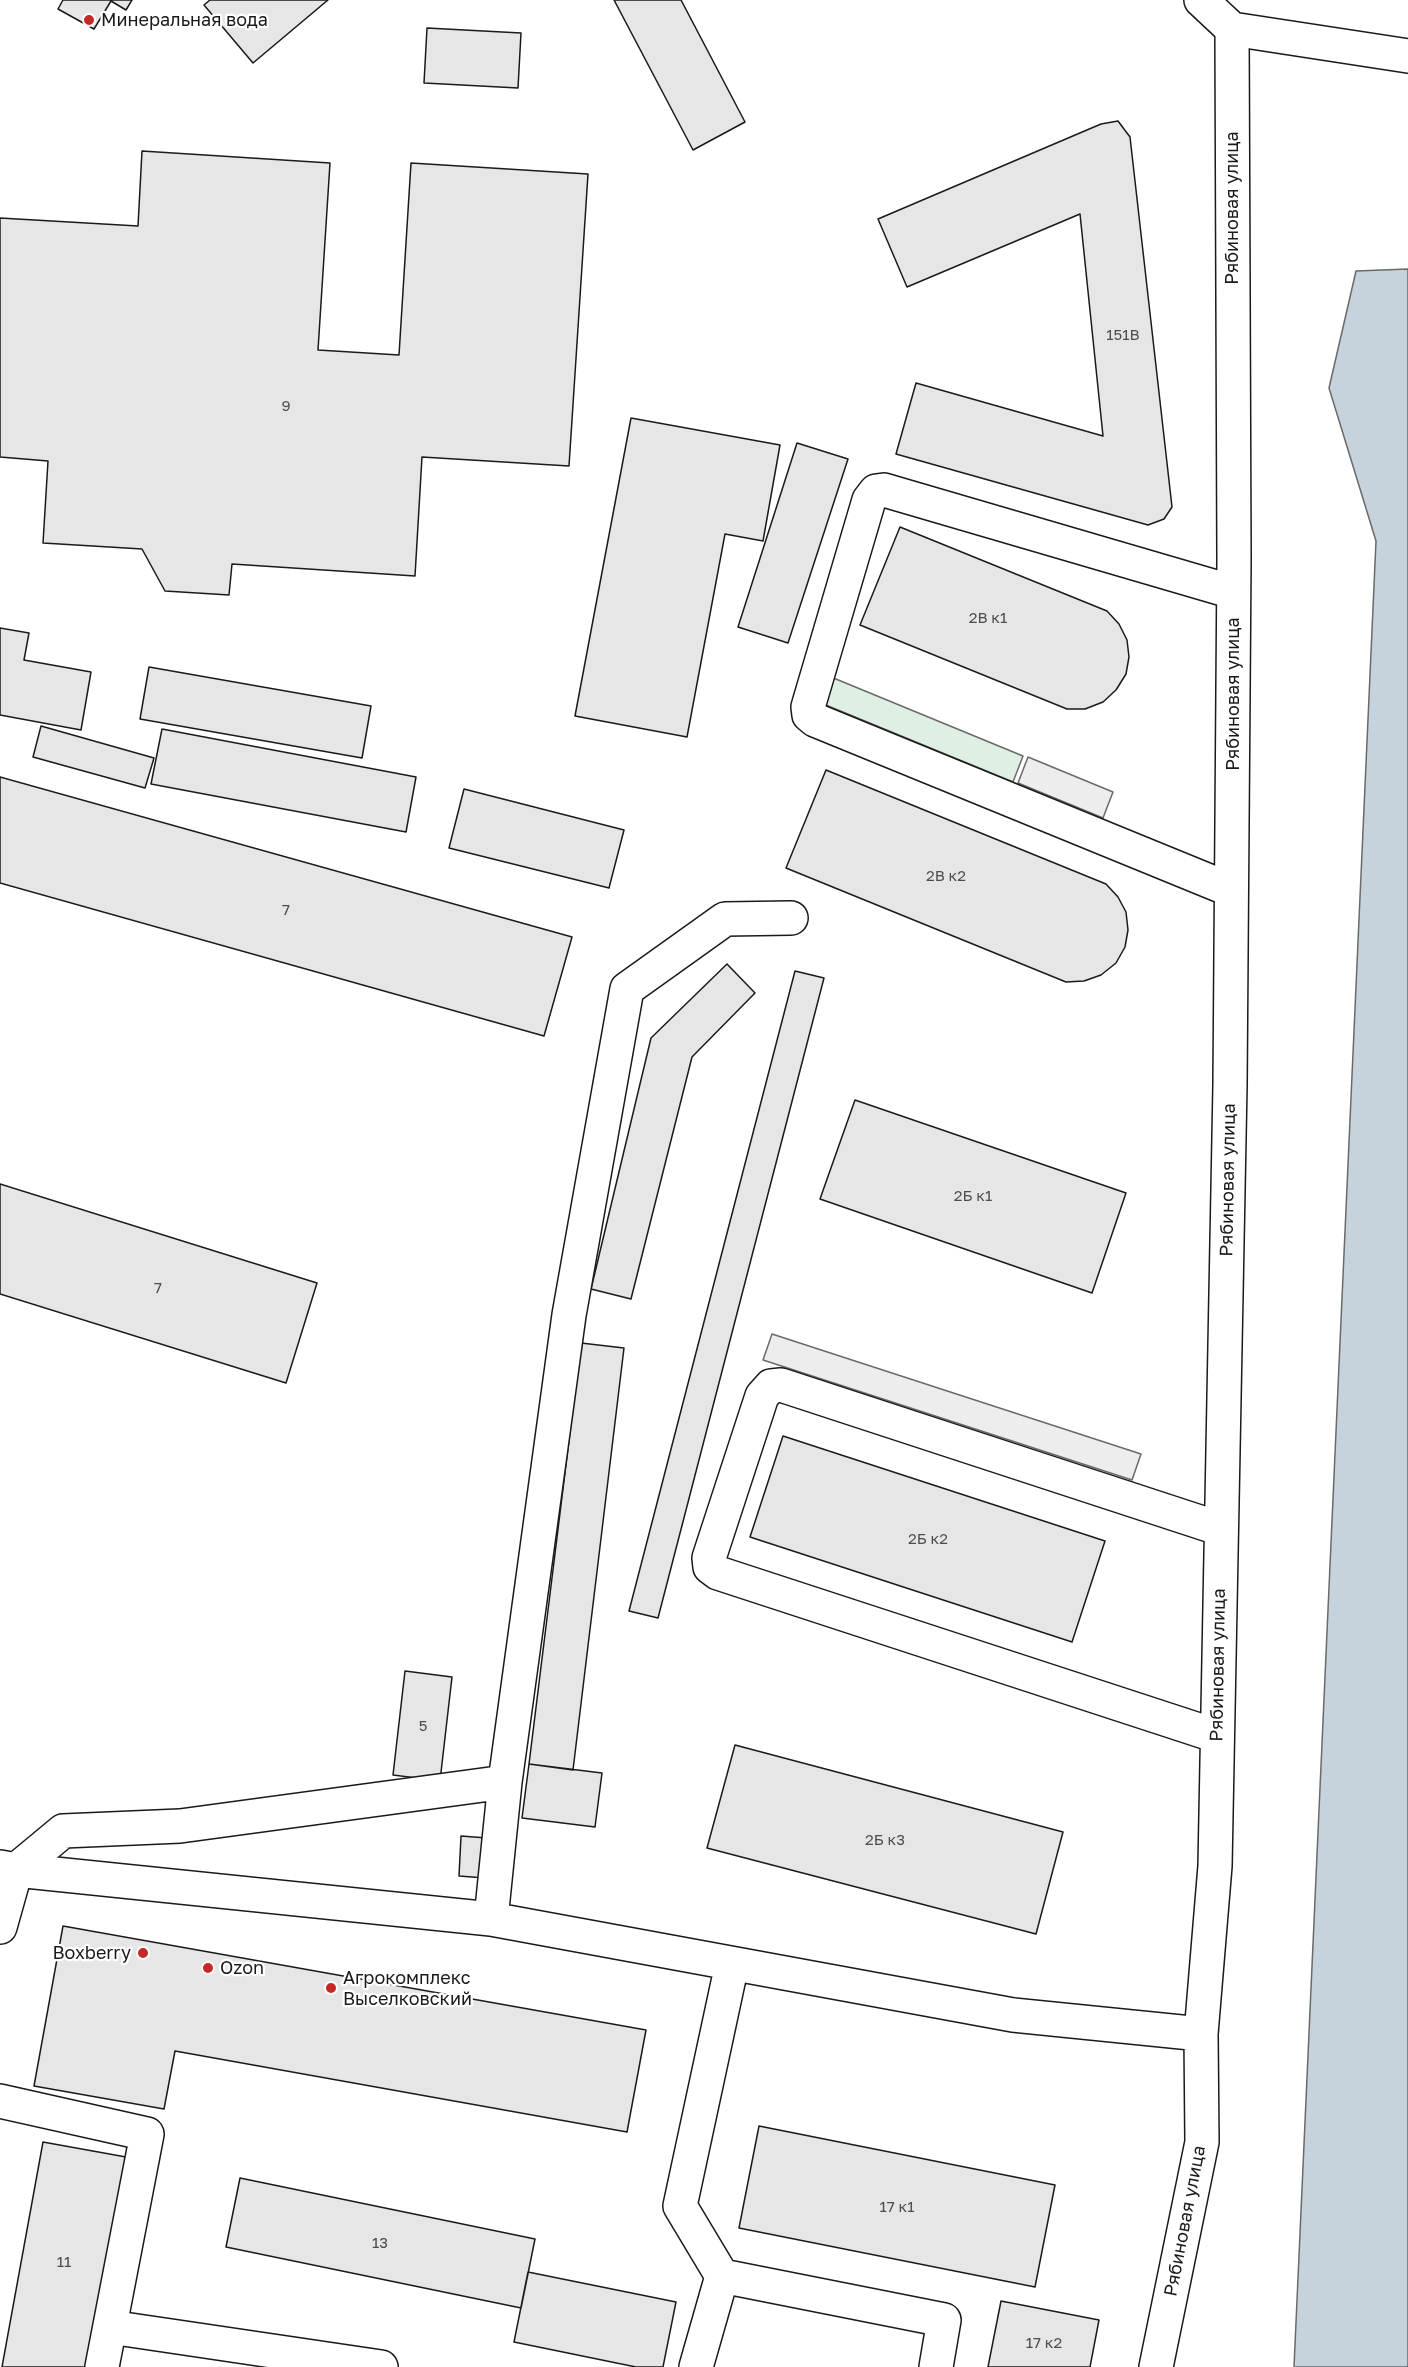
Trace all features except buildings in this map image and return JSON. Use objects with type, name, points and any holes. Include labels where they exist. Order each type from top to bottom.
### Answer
[{"type":"street","points":[[1201,0],[1232,29],[1408,56]]},
{"type":"street","name":"Рябиновая улица","points":[[1156,2367],[1202,2142],[1201,2034],[1215,1866],[1230,1096],[1233,592],[1232,29]]},
{"type":"street","points":[[1231,890],[815,720],[808,715],[808,707],[869,500],[876,491],[884,490],[1233,592]]},
{"type":"street","points":[[491,1919],[505,1782],[568,1315],[627,988],[725,919],[790,918]]},
{"type":"street","points":[[1217,1736],[718,1574],[710,1567],[709,1558],[762,1396],[771,1386],[781,1385],[1221,1529]]},
{"type":"street","points":[[0,1927],[8,1869],[63,1831],[180,1826],[505,1782]]},
{"type":"street","points":[[8,1869],[491,1919],[1013,2014],[1201,2034]]},
{"type":"street","points":[[696,2367],[722,2276],[680,2206],[732,1964]]},
{"type":"street","points":[[0,2101],[147,2134],[102,2367]]},
{"type":"street","points":[[722,2276],[944,2320],[936,2367]]},
{"type":"street","points":[[110,2327],[381,2367]]},
{"type":"green space","points":[[831,677],[1023,756],[1013,782],[821,703]]},
{"type":"shaded area","points":[[1408,269],[1408,2367],[1294,2367],[1376,541],[1329,388],[1356,271]]},
{"type":"shaded area","points":[[1028,757],[1113,792],[1103,818],[1018,783]]},
{"type":"shaded area","points":[[772,1334],[1141,1454],[1132,1480],[763,1360]]},
{"type":"place","name":"Минеральная вода","points":[[89,20]]},
{"type":"place","name":"Boxberry","points":[[143,1953]]},
{"type":"place","name":"Ozon","points":[[208,1968]]},
{"type":"place","name":"Агрокомплекс Выселковский","points":[[331,1988]]}]
